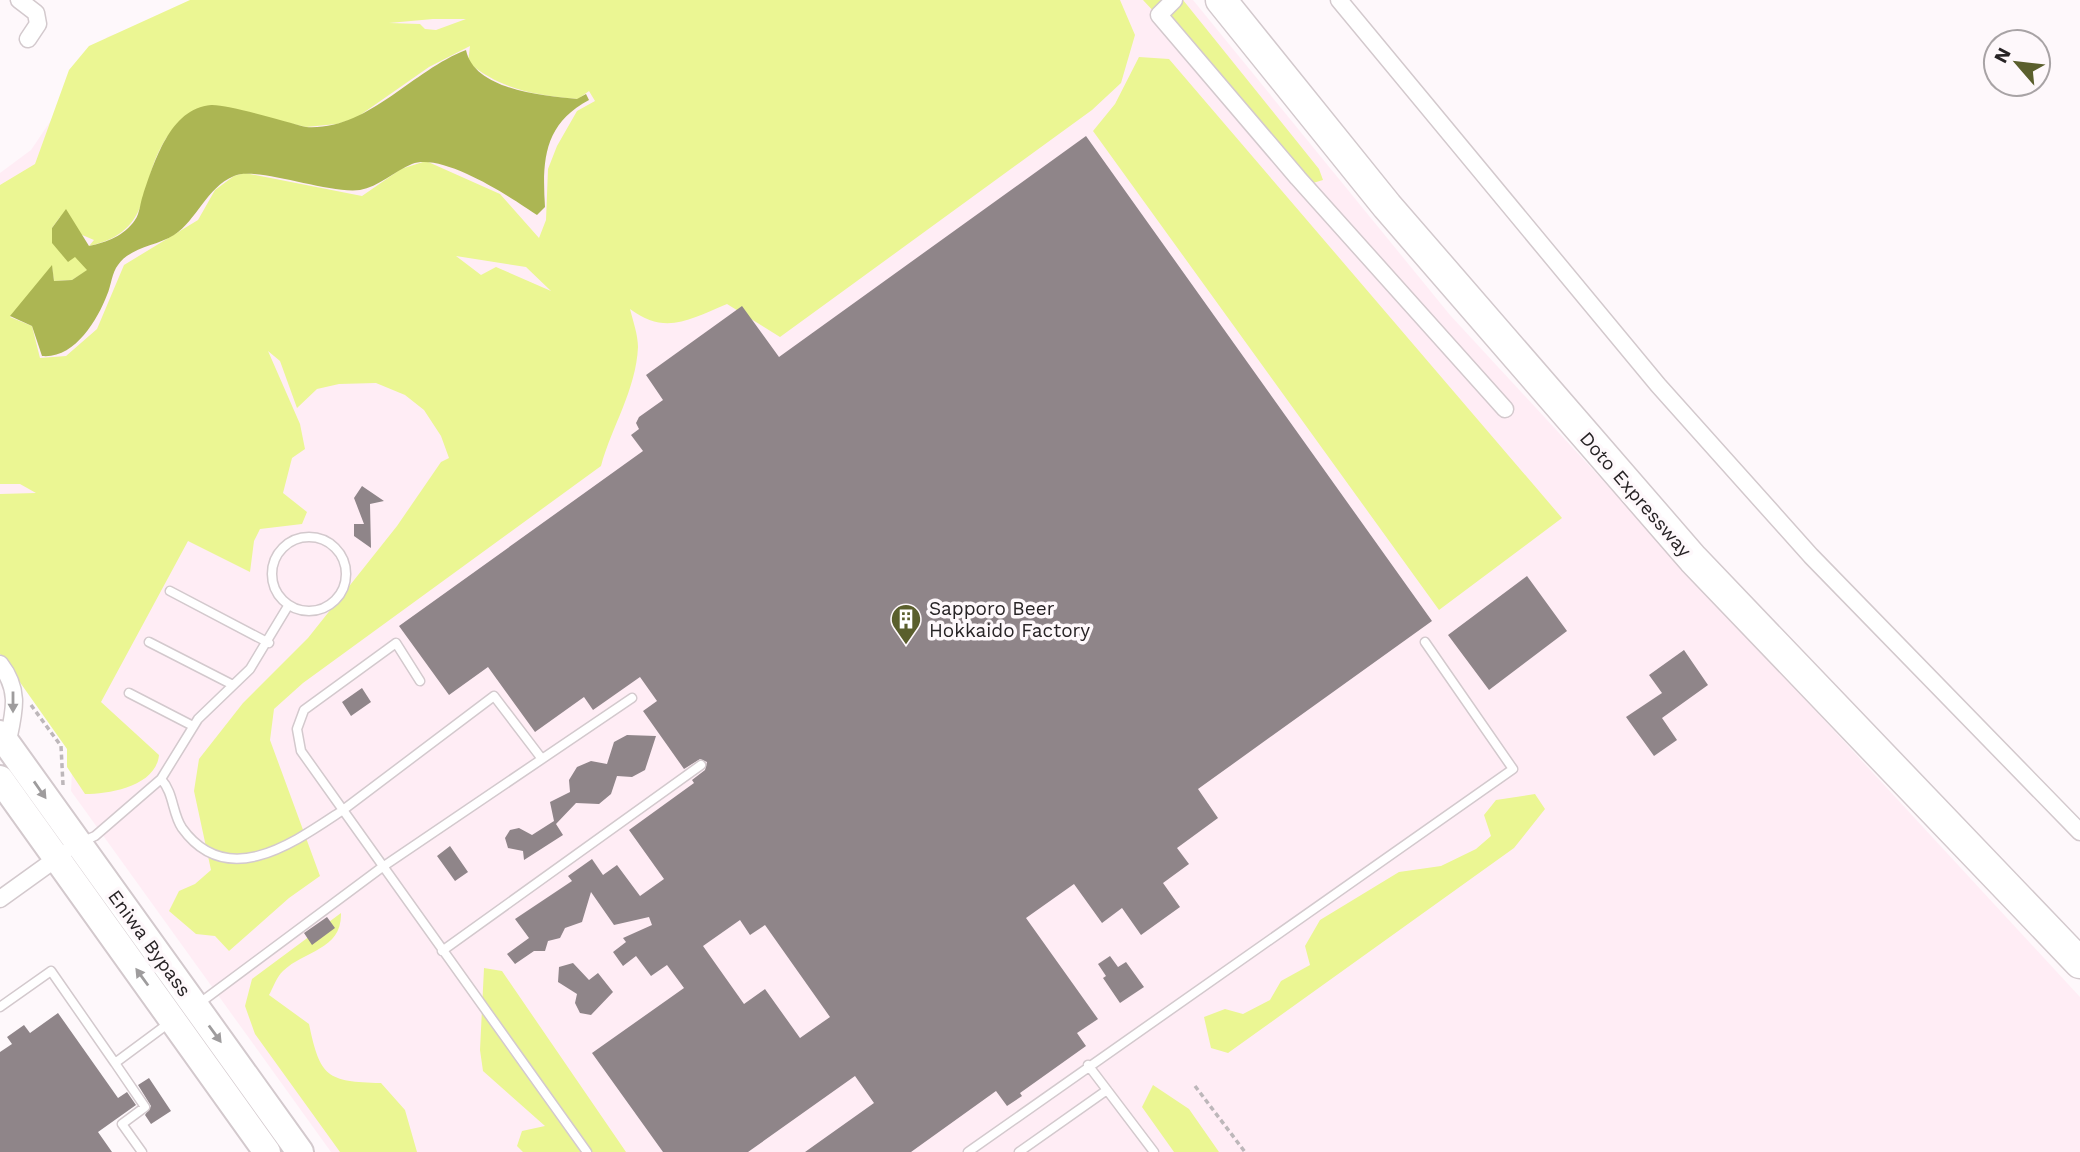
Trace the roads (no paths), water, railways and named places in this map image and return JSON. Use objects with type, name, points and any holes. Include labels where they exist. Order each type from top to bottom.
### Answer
[{"type":"highway","name":"Doto Expressway","points":[[1221,0],[1387,206],[1693,559],[2080,963]]},
{"type":"highway","name":"Eniwa Bypass","points":[[4,740],[67,851],[172,1020],[267,1152]]},
{"type":"highway","name":"Eniwa Bypass","points":[[0,779],[67,851],[195,1006],[300,1152]]},
{"type":"street","points":[[19,0],[36,13],[38,24],[28,39]]},
{"type":"street","points":[[1174,0],[1159,15],[1298,178],[1505,409]]},
{"type":"street","points":[[1339,0],[1658,385],[1811,556],[2080,832]]},
{"type":"street","points":[[0,663],[13,680],[14,712],[4,740]]},
{"type":"street","points":[[0,898],[67,851]]},
{"type":"lane","points":[[309,537],[332,544],[346,565],[347,578],[336,601],[313,612],[288,606],[274,587],[272,575],[278,553],[297,539],[309,537]]},
{"type":"lane","points":[[170,590],[268,643]]},
{"type":"lane","points":[[67,851],[95,836],[161,779],[193,726],[250,669],[288,606]]},
{"type":"lane","points":[[149,642],[233,685]]},
{"type":"lane","points":[[968,1152],[1088,1065],[1513,769],[1425,642]]},
{"type":"lane","points":[[420,681],[396,643],[304,710],[297,729],[301,751],[587,1152]]},
{"type":"lane","points":[[129,693],[193,726]]},
{"type":"lane","points":[[161,779],[168,787],[180,825],[194,843],[232,858],[258,857],[282,848],[343,810],[494,696],[542,759]]},
{"type":"lane","points":[[115,1063],[382,868],[632,698]]},
{"type":"lane","points":[[442,951],[701,765]]},
{"type":"lane","points":[[0,1007],[51,971],[145,1107],[122,1124],[142,1152]]},
{"type":"lane","points":[[1088,1065],[1154,1152]]},
{"type":"lane","points":[[1019,1152],[1107,1090]]},
{"type":"place","name":"Sapporo Beer Hokkaido Factory","points":[[906,646]]}]
